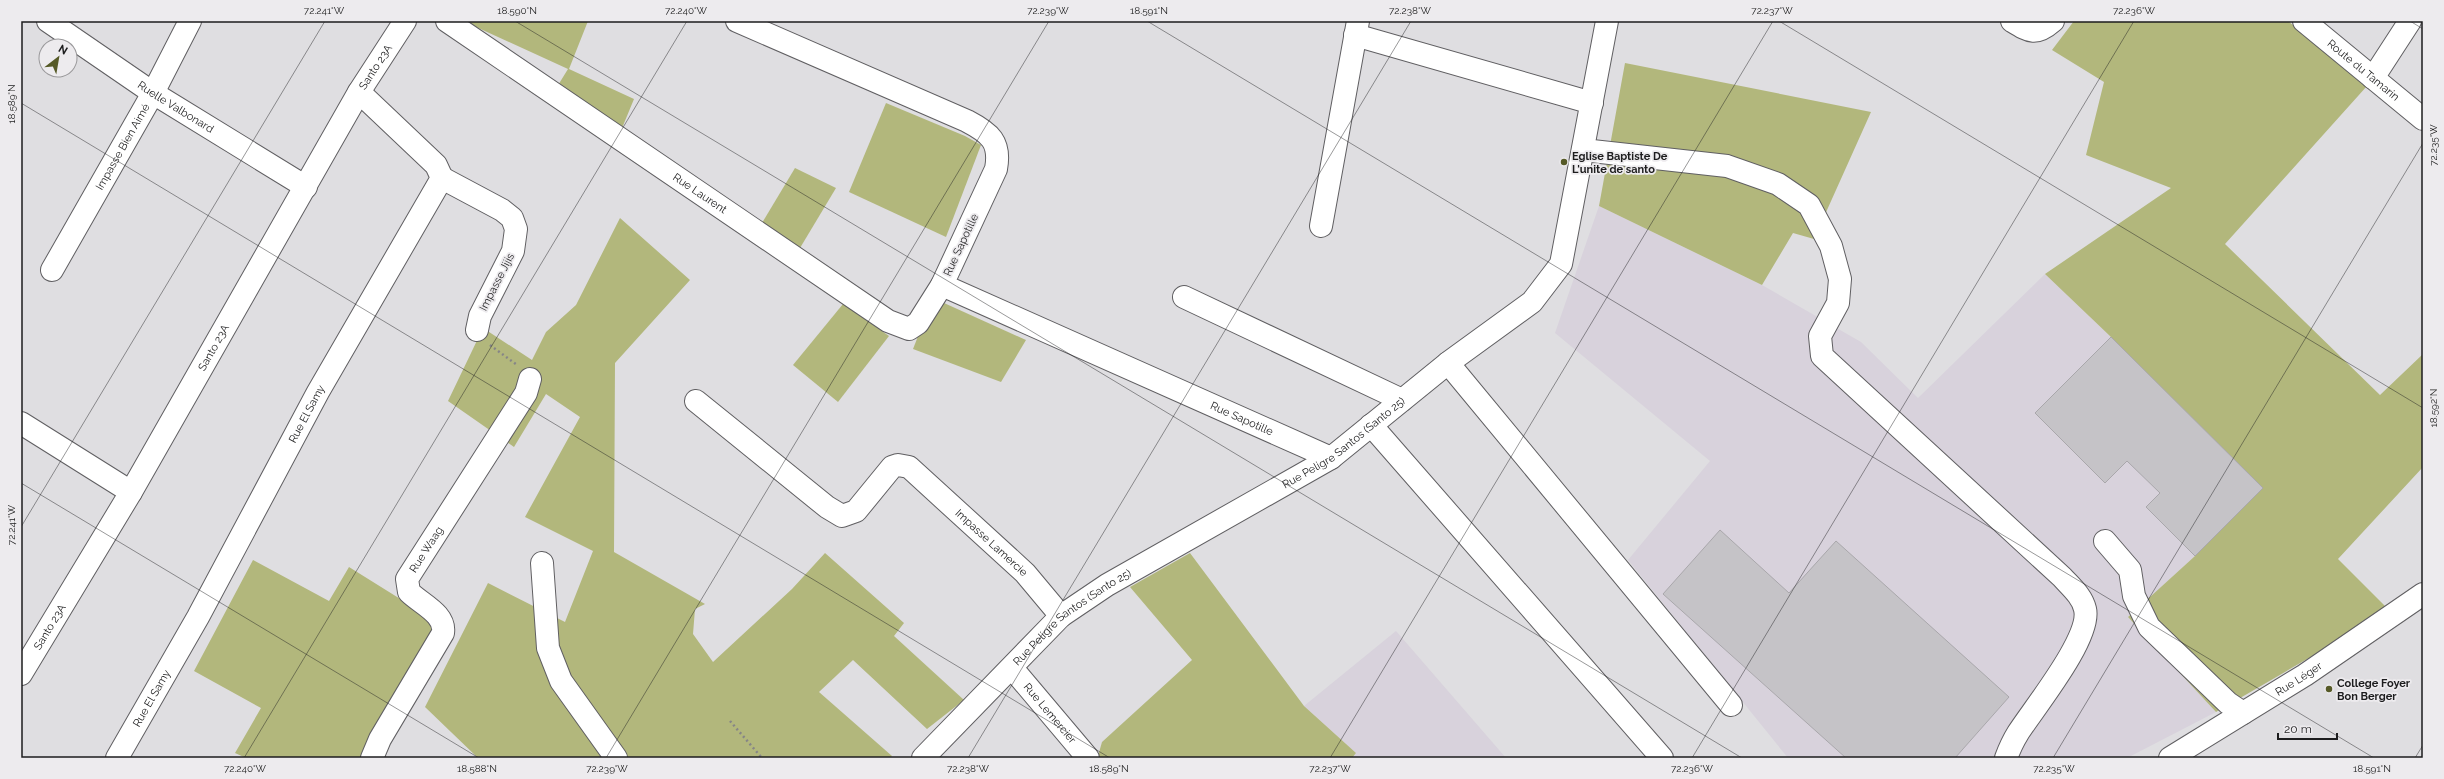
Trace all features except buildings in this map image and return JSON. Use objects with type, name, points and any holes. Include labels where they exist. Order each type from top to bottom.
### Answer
[{"type":"street","name":"Ruelle Valbonard","points":[[48,21],[153,93],[306,187]]},
{"type":"street","name":"Impasse Bien Aimé","points":[[52,270],[153,93],[190,21]]},
{"type":"street","name":"Santo 23A","points":[[21,674],[132,492],[359,92],[405,21]]},
{"type":"street","name":"Rue Laurent","points":[[447,21],[888,321],[909,329],[918,323],[942,285]]},
{"type":"street","name":"Rue Sapotille","points":[[737,21],[967,121],[982,129],[995,142],[999,155],[996,170],[942,285],[1331,458]]},
{"type":"street","name":"Rue Peligre Santos (Santo 25)","points":[[922,758],[1012,668],[1061,616],[1107,585],[1331,458],[1448,363],[1532,302],[1561,264],[1607,21]]},
{"type":"street","points":[[2012,21],[2034,31],[2042,31],[2053,21]]},
{"type":"street","name":"Route du Tamarin","points":[[2304,21],[2423,119]]},
{"type":"street","points":[[2373,78],[2410,21]]},
{"type":"street","points":[[1321,226],[1356,28],[1592,103]]},
{"type":"street","points":[[359,92],[436,165],[442,178]]},
{"type":"street","points":[[1583,150],[1726,166],[1778,184],[1810,205],[1831,246],[1840,279],[1838,303],[1820,336],[1822,356],[2062,577],[2078,594],[2086,609],[2086,625],[2077,645],[2016,735],[2006,758]]},
{"type":"street","name":"Impasse Jijis","points":[[442,178],[502,210],[512,218],[516,229],[513,251],[480,316],[477,330]]},
{"type":"street","name":"Rue El Samy","points":[[116,758],[198,616],[318,392],[442,178]]},
{"type":"street","points":[[1184,297],[1402,400]]},
{"type":"street","points":[[1448,363],[1732,705]]},
{"type":"street","name":"Rue Waag","points":[[372,758],[380,739],[443,633],[444,626],[440,619],[410,592],[408,579],[526,393],[530,379]]},
{"type":"street","name":"Impasse Lamercie","points":[[696,401],[827,507],[842,516],[856,511],[892,467],[898,465],[909,467],[918,473],[1024,573],[1061,616]]},
{"type":"street","points":[[21,422],[132,492]]},
{"type":"street","points":[[1371,425],[1662,758]]},
{"type":"street","points":[[2106,541],[2130,570],[2134,596],[2149,627],[2228,703],[2243,713]]},
{"type":"street","points":[[542,564],[548,648],[561,682],[616,758]]},
{"type":"street","name":"Rue Léger","points":[[2170,758],[2305,675],[2423,594]]},
{"type":"street","name":"Rue Lemercier","points":[[1012,668],[1088,758]]},
{"type":"path","points":[[477,330],[486,342],[522,369],[530,379]]},
{"type":"path","points":[[730,721],[762,758]]},
{"type":"shaded area","points":[[1599,206],[1762,285],[1861,342],[1918,398],[2045,274],[2111,337],[2195,556],[2128,617],[2216,712],[2127,758],[1788,758],[1628,560],[1710,461],[1555,333]]},
{"type":"shaded area","points":[[1396,631],[1506,758],[1352,758],[1356,753],[1304,706]]},
{"type":"green space","points":[[463,21],[588,21],[569,69],[634,99],[620,133],[552,95],[568,69]]},
{"type":"green space","points":[[2074,21],[2288,21],[2367,86],[2225,244],[2380,395],[2423,354],[2423,467],[2338,559],[2390,611],[2216,712],[2128,617],[2195,556],[2111,337],[2045,274],[2171,188],[2086,155],[2104,82],[2052,50]]},
{"type":"green space","points":[[1625,63],[1871,112],[1814,239],[1793,233],[1762,285],[1599,206]]},
{"type":"green space","points":[[886,103],[965,136],[981,145],[946,237],[849,192]]},
{"type":"green space","points":[[795,168],[836,188],[800,248],[762,223]]},
{"type":"green space","points":[[620,218],[690,280],[615,363],[614,552],[705,604],[695,609],[693,634],[713,662],[792,589],[825,553],[904,623],[894,636],[964,700],[927,729],[853,660],[819,692],[892,756],[890,758],[478,758],[425,707],[488,583],[565,622],[593,551],[525,517],[580,417],[546,394],[514,447],[448,401],[483,328],[532,360],[546,332],[576,305]]},
{"type":"green space","points":[[933,298],[1026,340],[1001,382],[913,349]]},
{"type":"green space","points":[[843,304],[889,336],[838,402],[793,365]]},
{"type":"green space","points":[[1190,553],[1304,706],[1356,753],[1352,758],[1099,758],[1098,756],[1102,742],[1192,660],[1130,587]]},
{"type":"green space","points":[[253,560],[329,601],[349,567],[442,625],[372,758],[246,758],[235,753],[261,708],[194,671]]},
{"type":"place","name":"Eglise Baptiste De L'unite de santo","points":[[1564,162]]},
{"type":"place","name":"College Foyer Bon Berger","points":[[2329,689]]}]
